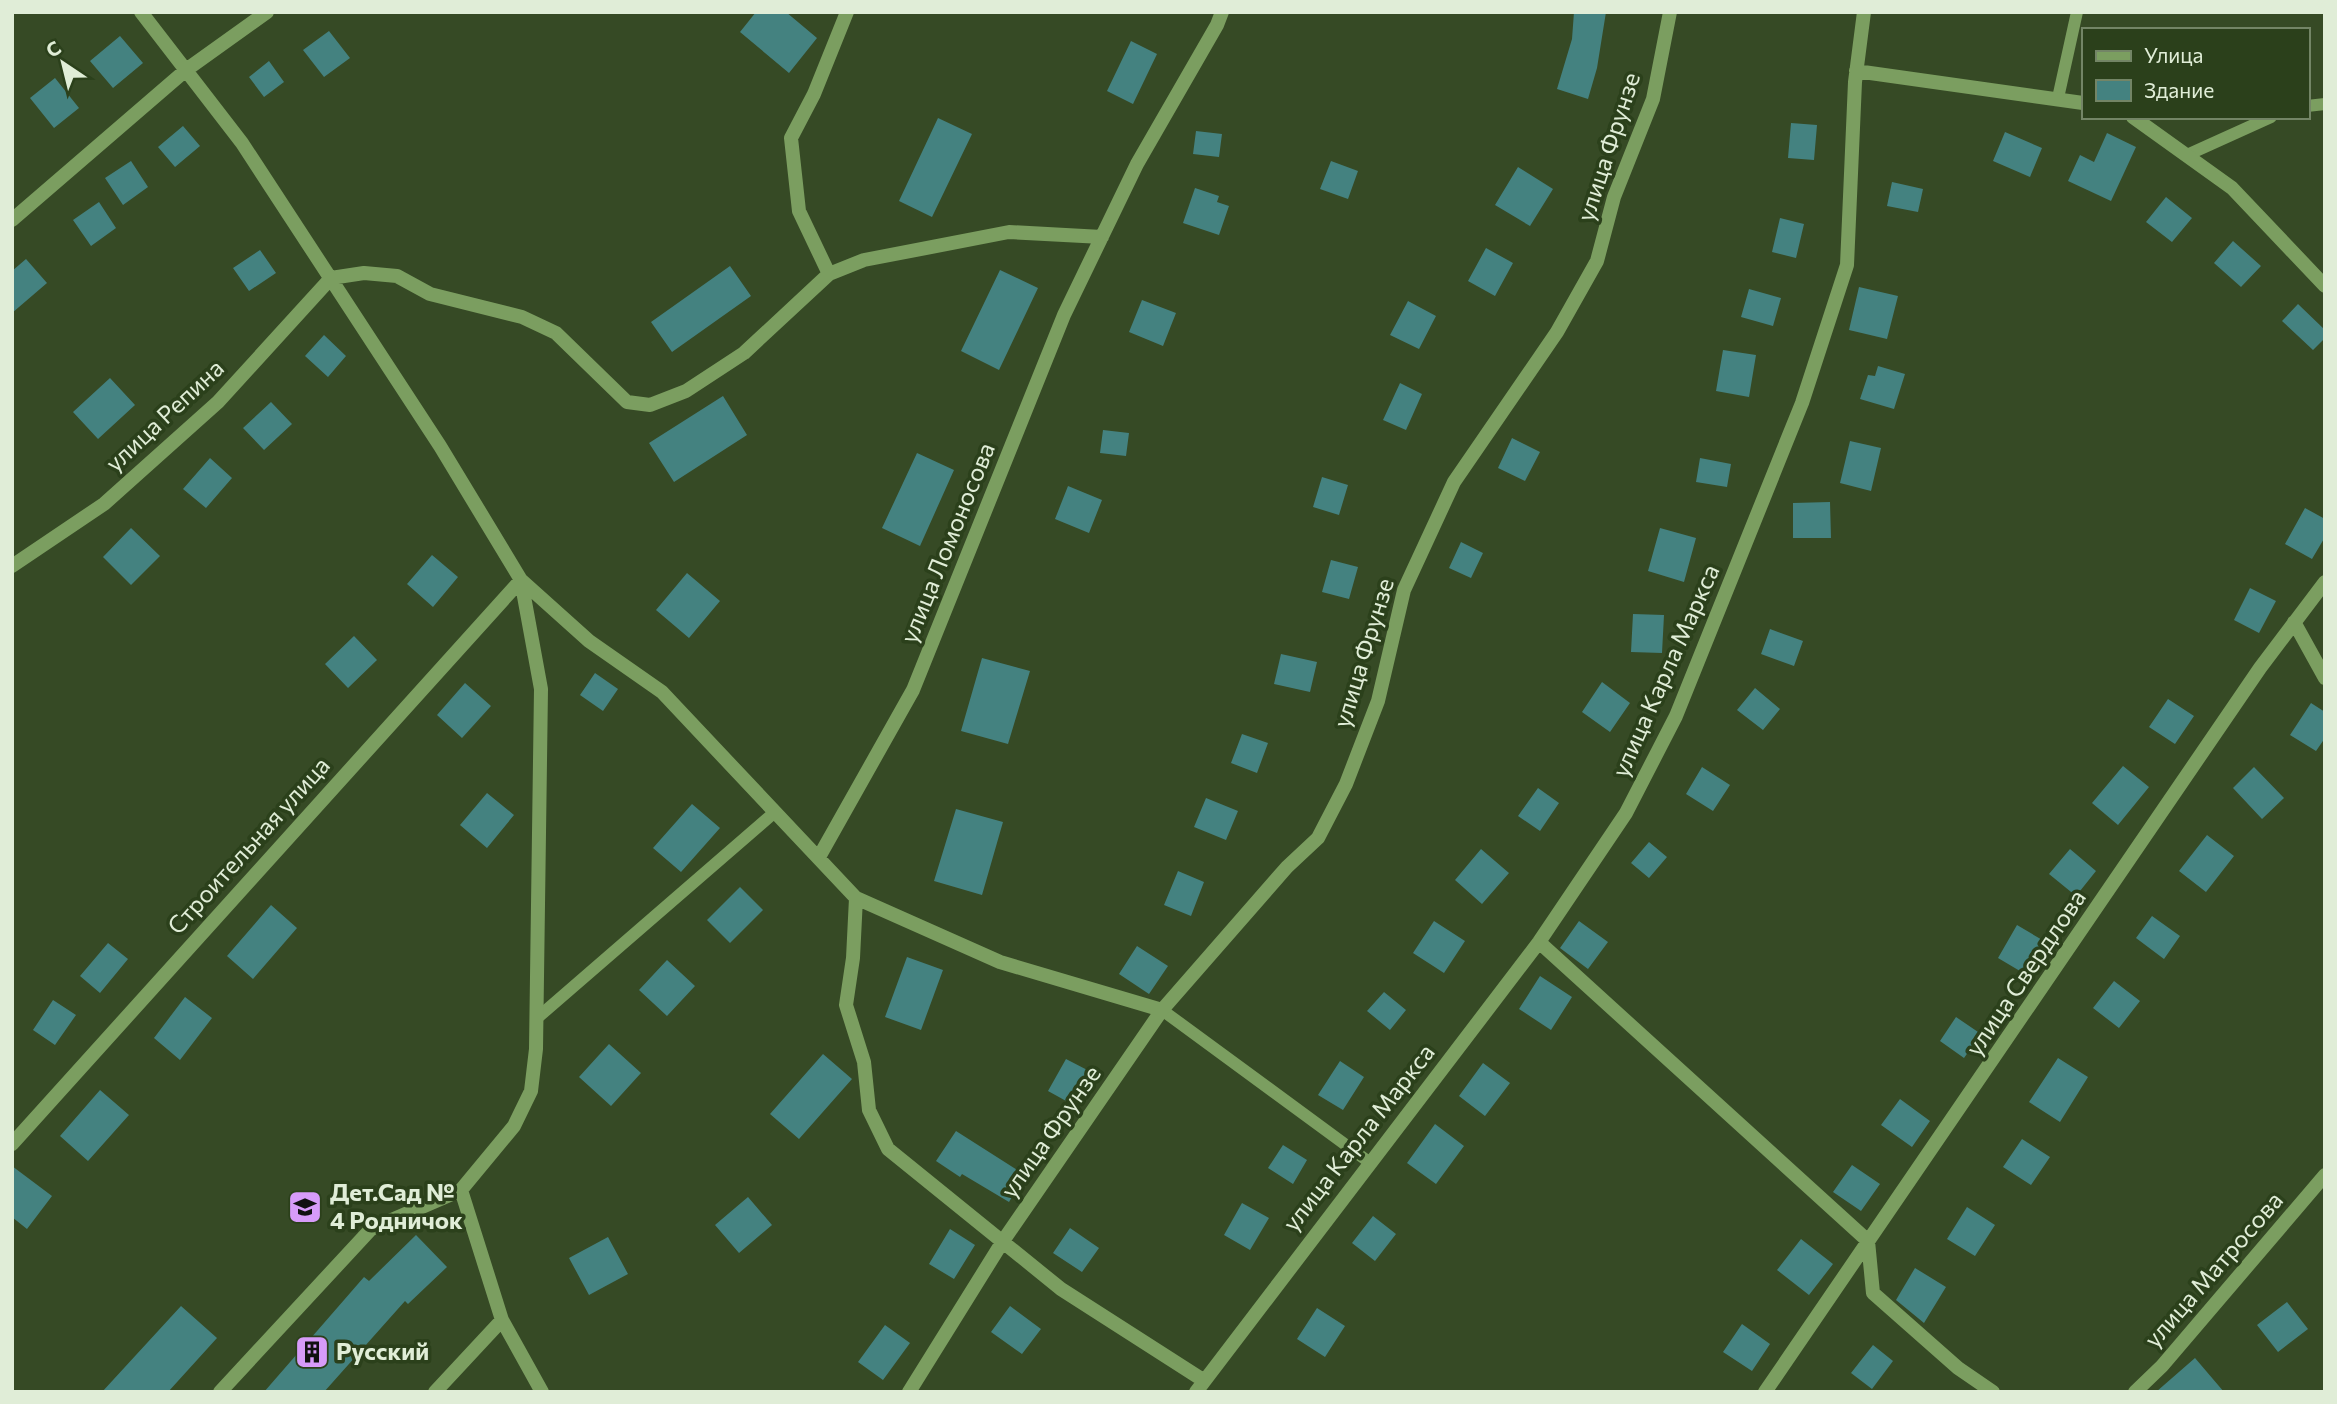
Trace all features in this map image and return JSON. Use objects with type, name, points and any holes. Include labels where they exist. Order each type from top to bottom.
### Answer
[{"type":"street","points":[[141,12],[243,143],[440,446],[521,580],[589,641],[663,692],[856,898],[1000,962],[1162,1010]]},
{"type":"street","points":[[12,220],[186,70],[267,12]]},
{"type":"street","points":[[829,274],[799,211],[791,138],[814,94],[847,12]]},
{"type":"street","name":"улица Ломоносова","points":[[820,857],[913,690],[1064,315],[1137,164],[1222,12]]},
{"type":"street","name":"улица Фрунзе","points":[[909,1392],[1003,1241],[1162,1010],[1287,867],[1318,838],[1346,784],[1378,701],[1404,590],[1454,482],[1557,332],[1597,261],[1614,197],[1653,99],[1670,12]]},
{"type":"street","name":"улица Карла Маркса","points":[[1199,1386],[1539,942],[1626,813],[1676,716],[1802,403],[1847,265],[1856,71],[1864,12]]},
{"type":"street","points":[[1856,71],[2082,103]]},
{"type":"street","points":[[2136,119],[2232,188],[2325,286]]},
{"type":"street","points":[[331,278],[364,273],[397,276],[430,294],[522,317],[556,332],[627,402],[650,405],[686,391],[744,353],[829,274],[864,260],[913,248],[1009,232],[1102,237]]},
{"type":"street","name":"улица Репина","points":[[12,566],[104,504],[218,402],[331,278]]},
{"type":"street","points":[[220,1392],[372,1229],[461,1190],[514,1126],[531,1091],[536,1019],[541,689],[521,580]]},
{"type":"street","name":"Строительная улица","points":[[12,1144],[521,580]]},
{"type":"street","name":"улица Свердлова","points":[[1766,1392],[2260,668],[2325,582]]},
{"type":"street","points":[[2294,622],[2325,678]]},
{"type":"street","points":[[856,898],[853,958],[846,1005],[864,1062],[869,1110],[888,1149],[1061,1289],[1199,1386]]},
{"type":"street","points":[[1539,942],[1868,1241],[1873,1293],[1958,1368],[1993,1392]]},
{"type":"street","name":"улица Матросова","points":[[2135,1392],[2162,1366],[2325,1175]]},
{"type":"street","points":[[461,1190],[498,1323],[542,1392]]},
{"type":"street","points":[[435,1392],[498,1323]]},
{"type":"lane","points":[[2058,99],[2077,12]]},
{"type":"lane","points":[[2187,155],[2267,119]]},
{"type":"lane","points":[[536,1019],[775,813]]},
{"type":"lane","points":[[1162,1010],[1368,1162]]},
{"type":"building","points":[[756,12],[786,12],[817,38],[789,73],[740,32]]},
{"type":"building","points":[[1574,12],[1606,12],[1597,68],[1588,99],[1557,89],[1572,39]]},
{"type":"building","points":[[329,31],[350,58],[324,77],[303,50]]},
{"type":"building","points":[[120,36],[143,63],[113,88],[90,61]]},
{"type":"building","points":[[1131,41],[1157,54],[1133,104],[1107,91]]},
{"type":"building","points":[[269,61],[284,82],[264,97],[249,77]]},
{"type":"building","points":[[55,78],[79,108],[54,128],[30,98]]},
{"type":"building","points":[[938,118],[972,134],[932,217],[899,201]]},
{"type":"building","points":[[1791,123],[1817,125],[1814,160],[1788,158]]},
{"type":"building","points":[[183,126],[200,146],[175,167],[158,147]]},
{"type":"building","points":[[1196,131],[1222,134],[1219,157],[1193,154]]},
{"type":"building","points":[[2005,132],[2042,148],[2030,177],[1993,161]]},
{"type":"building","points":[[2107,133],[2136,147],[2111,201],[2068,181],[2080,155],[2094,162]]},
{"type":"building","points":[[131,161],[148,187],[123,205],[105,178]]},
{"type":"building","points":[[1331,161],[1358,171],[1348,199],[1320,189]]},
{"type":"building","points":[[1518,167],[1553,189],[1530,226],[1495,205]]},
{"type":"building","points":[[1892,182],[1923,189],[1918,212],[1887,206]]},
{"type":"building","points":[[1195,188],[1219,196],[1217,202],[1229,206],[1219,235],[1183,223]]},
{"type":"building","points":[[2166,197],[2192,218],[2172,242],[2146,222]]},
{"type":"building","points":[[99,202],[116,228],[91,246],[73,220]]},
{"type":"building","points":[[1780,218],[1804,224],[1796,258],[1772,252]]},
{"type":"building","points":[[2233,241],[2261,266],[2241,287],[2214,263]]},
{"type":"building","points":[[1486,248],[1513,263],[1495,296],[1468,281]]},
{"type":"building","points":[[260,250],[276,273],[249,291],[233,268]]},
{"type":"building","points":[[26,259],[47,283],[12,313],[12,271]]},
{"type":"building","points":[[730,266],[751,296],[672,352],[651,322]]},
{"type":"building","points":[[1000,270],[1038,288],[999,370],[961,351]]},
{"type":"building","points":[[1859,287],[1898,296],[1887,339],[1849,330]]},
{"type":"building","points":[[1749,289],[1781,298],[1773,326],[1741,317]]},
{"type":"building","points":[[1142,300],[1176,313],[1163,346],[1129,332]]},
{"type":"building","points":[[1408,301],[1436,316],[1419,349],[1390,335]]},
{"type":"building","points":[[2298,304],[2325,330],[2325,338],[2313,350],[2282,321]]},
{"type":"building","points":[[324,335],[346,356],[328,377],[305,356]]},
{"type":"building","points":[[1723,350],[1756,355],[1749,397],[1716,391]]},
{"type":"building","points":[[1878,366],[1905,374],[1894,409],[1860,399],[1868,375],[1875,376]]},
{"type":"building","points":[[110,378],[135,405],[98,439],[73,412]]},
{"type":"building","points":[[1400,383],[1422,394],[1406,430],[1383,420]]},
{"type":"building","points":[[723,396],[747,435],[674,482],[649,443]]},
{"type":"building","points":[[271,402],[292,424],[264,450],[243,428]]},
{"type":"building","points":[[1103,430],[1129,433],[1126,456],[1100,453]]},
{"type":"building","points":[[1512,438],[1540,452],[1525,481],[1498,468]]},
{"type":"building","points":[[1850,441],[1881,448],[1871,491],[1840,483]]},
{"type":"building","points":[[917,453],[954,470],[920,546],[882,528]]},
{"type":"building","points":[[210,458],[232,478],[206,508],[183,489]]},
{"type":"building","points":[[1700,458],[1731,464],[1727,487],[1696,482]]},
{"type":"building","points":[[1322,477],[1348,485],[1339,515],[1313,507]]},
{"type":"building","points":[[1068,486],[1102,500],[1089,533],[1055,519]]},
{"type":"building","points":[[1830,502],[1831,538],[1793,538],[1793,503]]},
{"type":"building","points":[[2305,508],[2325,519],[2325,537],[2312,559],[2285,544]]},
{"type":"building","points":[[131,528],[160,556],[131,585],[103,557]]},
{"type":"building","points":[[1660,528],[1696,538],[1684,582],[1648,571]]},
{"type":"building","points":[[1461,542],[1483,553],[1471,578],[1449,568]]},
{"type":"building","points":[[432,555],[458,577],[433,607],[407,584]]},
{"type":"building","points":[[1331,560],[1358,567],[1349,599],[1322,592]]},
{"type":"building","points":[[687,573],[720,601],[689,638],[656,610]]},
{"type":"building","points":[[2250,588],[2276,601],[2259,633],[2234,620]]},
{"type":"building","points":[[1633,614],[1664,615],[1662,653],[1631,652]]},
{"type":"building","points":[[1770,629],[1803,641],[1794,666],[1761,654]]},
{"type":"building","points":[[354,636],[377,660],[348,688],[325,664]]},
{"type":"building","points":[[1281,654],[1317,662],[1310,692],[1274,684]]},
{"type":"building","points":[[982,658],[1030,671],[1008,744],[961,731]]},
{"type":"building","points":[[595,673],[618,689],[603,711],[580,695]]},
{"type":"building","points":[[1602,682],[1630,703],[1610,732],[1582,712]]},
{"type":"building","points":[[465,683],[491,706],[462,738],[437,715]]},
{"type":"building","points":[[1755,688],[1780,709],[1763,730],[1737,710]]},
{"type":"building","points":[[2168,699],[2194,716],[2175,744],[2149,727]]},
{"type":"building","points":[[2311,703],[2325,712],[2325,738],[2316,751],[2290,735]]},
{"type":"building","points":[[1242,734],[1268,743],[1257,773],[1231,763]]},
{"type":"building","points":[[2123,766],[2149,787],[2118,825],[2092,803]]},
{"type":"building","points":[[1702,767],[1730,785],[1713,811],[1686,794]]},
{"type":"building","points":[[2254,767],[2284,798],[2262,819],[2233,788]]},
{"type":"building","points":[[1538,788],[1559,803],[1540,831],[1518,816]]},
{"type":"building","points":[[487,793],[514,815],[487,848],[460,825]]},
{"type":"building","points":[[1206,798],[1238,811],[1226,840],[1194,827]]},
{"type":"building","points":[[692,804],[720,828],[681,872],[653,848]]},
{"type":"building","points":[[956,809],[1003,822],[982,895],[934,881]]},
{"type":"building","points":[[2207,835],[2234,856],[2206,892],[2179,871]]},
{"type":"building","points":[[1649,842],[1667,857],[1649,878],[1631,863]]},
{"type":"building","points":[[1481,849],[1509,873],[1482,904],[1455,880]]},
{"type":"building","points":[[2070,849],[2096,871],[2076,896],[2049,874]]},
{"type":"building","points":[[1178,871],[1204,882],[1191,916],[1164,905]]},
{"type":"building","points":[[740,887],[763,910],[730,943],[707,920]]},
{"type":"building","points":[[271,905],[297,928],[253,979],[227,956]]},
{"type":"building","points":[[2152,916],[2180,936],[2164,959],[2136,938]]},
{"type":"building","points":[[1434,921],[1465,941],[1444,973],[1413,953]]},
{"type":"building","points":[[1579,921],[1608,942],[1588,969],[1560,948]]},
{"type":"building","points":[[2017,925],[2044,941],[2025,974],[1998,958]]},
{"type":"building","points":[[108,943],[128,959],[100,993],[80,976]]},
{"type":"building","points":[[1137,946],[1168,966],[1149,994],[1119,974]]},
{"type":"building","points":[[907,957],[943,970],[921,1030],[885,1017]]},
{"type":"building","points":[[667,960],[695,986],[667,1016],[639,990]]},
{"type":"building","points":[[1540,976],[1572,997],[1551,1030],[1519,1009]]},
{"type":"building","points":[[2114,981],[2140,1001],[2119,1028],[2093,1008]]},
{"type":"building","points":[[1384,992],[1406,1010],[1390,1030],[1367,1011]]},
{"type":"building","points":[[185,997],[212,1018],[180,1060],[154,1038]]},
{"type":"building","points":[[53,1000],[76,1015],[55,1045],[33,1030]]},
{"type":"building","points":[[1956,1017],[1981,1034],[1964,1058],[1940,1041]]},
{"type":"building","points":[[609,1044],[641,1073],[611,1106],[579,1077]]},
{"type":"building","points":[[823,1054],[852,1079],[799,1139],[770,1114]]},
{"type":"building","points":[[2058,1058],[2088,1077],[2060,1122],[2029,1102]]},
{"type":"building","points":[[1066,1059],[1095,1074],[1077,1107],[1048,1091]]},
{"type":"building","points":[[1340,1061],[1364,1077],[1343,1110],[1318,1095]]},
{"type":"building","points":[[1483,1063],[1510,1083],[1485,1116],[1459,1096]]},
{"type":"building","points":[[100,1090],[129,1115],[88,1161],[60,1136]]},
{"type":"building","points":[[1900,1099],[1930,1121],[1912,1147],[1881,1125]]},
{"type":"building","points":[[1435,1124],[1464,1146],[1436,1184],[1407,1163]]},
{"type":"building","points":[[956,1131],[1025,1175],[1009,1202],[962,1174],[960,1177],[936,1161]]},
{"type":"building","points":[[2022,1139],[2050,1157],[2031,1185],[2003,1167]]},
{"type":"building","points":[[1283,1145],[1307,1160],[1293,1184],[1268,1168]]},
{"type":"building","points":[[1852,1165],[1880,1184],[1861,1211],[1833,1192]]},
{"type":"building","points":[[12,1166],[52,1196],[27,1229],[12,1217]]},
{"type":"building","points":[[748,1197],[772,1225],[739,1253],[715,1225]]},
{"type":"building","points":[[1242,1203],[1269,1218],[1250,1250],[1224,1235]]},
{"type":"building","points":[[1967,1207],[1995,1225],[1975,1256],[1947,1239]]},
{"type":"building","points":[[1373,1216],[1396,1234],[1375,1261],[1352,1243]]},
{"type":"building","points":[[1070,1228],[1099,1248],[1082,1272],[1053,1253]]},
{"type":"building","points":[[950,1229],[975,1245],[954,1279],[929,1264]]},
{"type":"building","points":[[416,1235],[447,1267],[408,1304],[405,1301],[324,1392],[264,1392],[364,1277],[369,1281]]},
{"type":"building","points":[[608,1237],[628,1274],[589,1295],[569,1258]]},
{"type":"building","points":[[1801,1239],[1833,1264],[1809,1295],[1777,1270]]},
{"type":"building","points":[[1915,1268],[1946,1287],[1924,1323],[1896,1300]]},
{"type":"building","points":[[2287,1302],[2308,1329],[2278,1352],[2257,1325]]},
{"type":"building","points":[[181,1306],[217,1338],[168,1392],[102,1392]]},
{"type":"building","points":[[1010,1306],[1041,1329],[1022,1354],[991,1332]]},
{"type":"building","points":[[1317,1308],[1345,1326],[1325,1357],[1297,1339]]},
{"type":"building","points":[[1742,1324],[1770,1344],[1752,1371],[1723,1352]]},
{"type":"building","points":[[885,1325],[910,1343],[883,1380],[858,1362]]},
{"type":"building","points":[[1873,1345],[1893,1361],[1872,1389],[1851,1373]]},
{"type":"building","points":[[2195,1358],[2224,1392],[2156,1392]]},
{"type":"place","name":"Дет.Сад № 4 Родничок","points":[[305,1207]]},
{"type":"place","name":"Русский","points":[[312,1352]]}]
